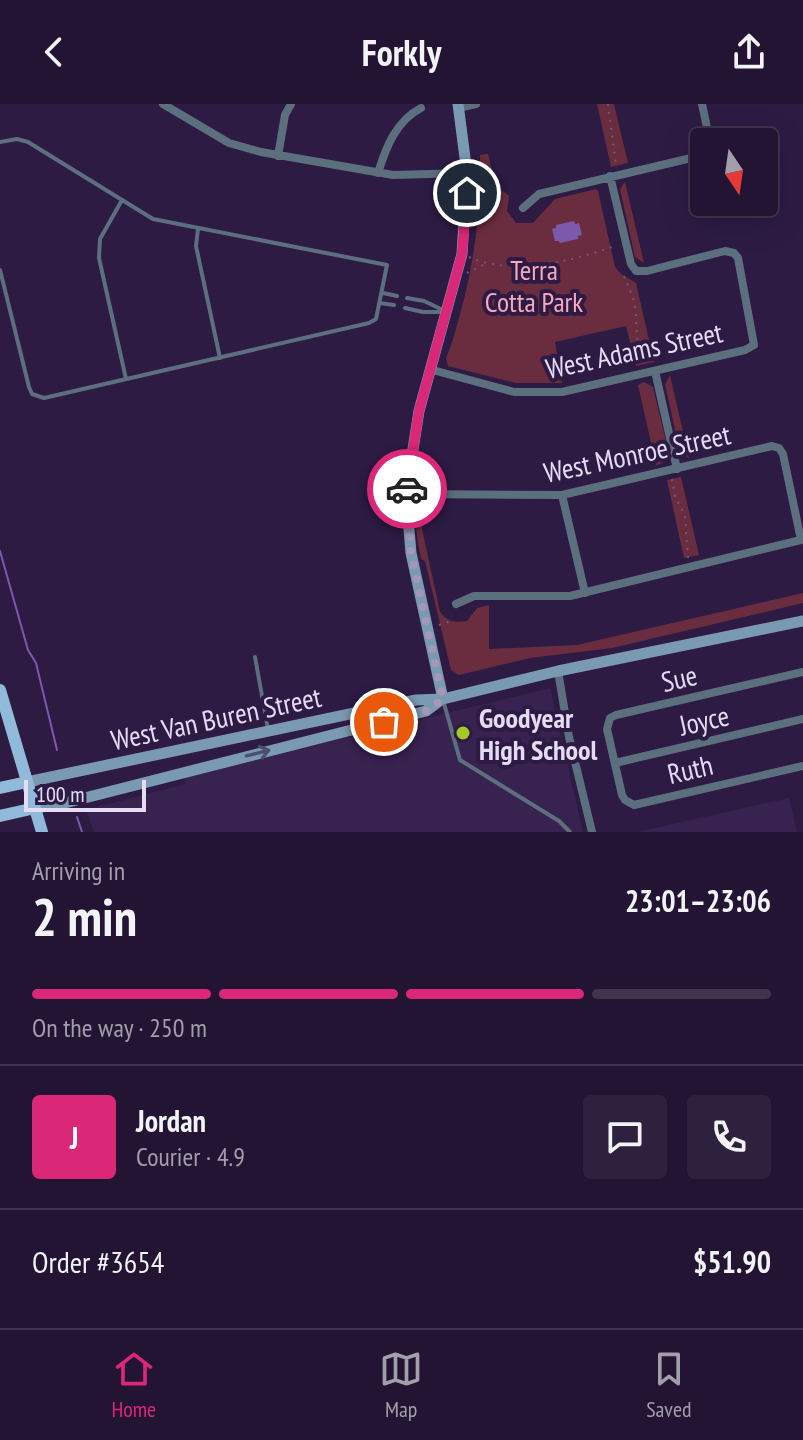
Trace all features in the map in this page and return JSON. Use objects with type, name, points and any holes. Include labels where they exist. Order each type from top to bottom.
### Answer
[{"type":"main road","points":[[443,699],[411,553],[406,494],[410,453],[429,369],[462,254],[467,173],[458,106]]},
{"type":"main road","name":"West Van Buren Street","points":[[0,788],[416,700],[443,699],[558,671],[803,621]]},
{"type":"main road","points":[[0,690],[42,832]]},
{"type":"main road","name":"West Van Buren Street","points":[[0,816],[61,804],[426,711],[443,699]]},
{"type":"street","points":[[278,156],[285,115],[291,104]]},
{"type":"street","points":[[458,106],[476,104]]},
{"type":"street","points":[[702,104],[707,128]]},
{"type":"street","points":[[168,105],[229,143],[278,156],[393,175],[467,173]]},
{"type":"street","points":[[378,173],[400,124],[407,115],[421,108]]},
{"type":"street","points":[[523,208],[539,194],[690,158]]},
{"type":"street","name":"West Adams Street","points":[[429,369],[514,392],[562,392],[745,350],[754,345],[738,258],[734,253],[725,251],[647,271],[636,271],[631,264],[610,176]]},
{"type":"street","points":[[655,371],[677,469]]},
{"type":"street","name":"West Monroe Street","points":[[406,494],[562,495],[772,446],[779,448],[783,454],[801,540],[690,568]]},
{"type":"street","points":[[562,495],[585,593]]},
{"type":"street","points":[[456,604],[474,596],[570,596],[690,568]]},
{"type":"street","points":[[558,671],[569,737],[592,832]]},
{"type":"street","name":"Sue","points":[[615,763],[607,729],[610,718],[803,672]]},
{"type":"street","name":"Joyce","points":[[615,763],[803,719]]},
{"type":"street","name":"Ruth","points":[[615,763],[622,795],[634,805],[803,766]]},
{"type":"lane","points":[[0,142],[17,139],[28,142],[153,219],[387,265],[376,319],[369,323],[44,398],[32,394],[0,270]]},
{"type":"lane","points":[[122,200],[100,239],[99,258],[126,379]]},
{"type":"lane","points":[[198,229],[196,246],[220,358]]},
{"type":"lane","points":[[382,292],[397,296]]},
{"type":"lane","points":[[407,298],[424,301],[447,312]]},
{"type":"lane","points":[[380,303],[394,305]]},
{"type":"lane","points":[[405,308],[447,312]]},
{"type":"lane","points":[[374,488],[375,500]]},
{"type":"lane","points":[[255,657],[268,731]]},
{"type":"lane","points":[[443,699],[460,760],[559,821],[570,832]]},
{"type":"path","points":[[608,104],[617,167]]},
{"type":"path","points":[[462,254],[484,264],[532,266],[612,247]]},
{"type":"path","points":[[457,278],[484,264]]},
{"type":"path","points":[[624,276],[635,309],[635,338],[645,365]]},
{"type":"path","points":[[671,478],[675,497],[685,515],[690,568]]},
{"type":"path","points":[[439,625],[451,621]]},
{"type":"shaded area","points":[[574,221],[575,224],[579,223],[582,235],[560,243],[555,241],[552,229]]},
{"type":"shaded area","name":"Goodyear High School","points":[[550,688],[583,832],[94,832],[86,810],[185,784],[184,777]]},
{"type":"shaded area","points":[[789,798],[797,832],[637,832]]},
{"type":"green space","points":[[597,104],[614,104],[628,163],[611,167]]},
{"type":"green space","name":"Terra Cotta Park","points":[[488,154],[496,186],[509,196],[507,211],[516,223],[533,223],[555,199],[598,191],[615,267],[636,283],[654,362],[636,366],[626,326],[555,342],[562,383],[516,383],[448,366],[446,358],[461,311],[473,253],[480,155]]},
{"type":"green space","points":[[625,182],[644,263],[635,257],[620,189]]},
{"type":"green space","points":[[670,375],[689,458],[680,452],[665,384]]},
{"type":"green space","points":[[644,382],[653,387],[668,450],[663,463],[656,465],[638,385]]},
{"type":"green space","points":[[681,477],[699,555],[684,558],[667,480]]},
{"type":"green space","points":[[421,502],[422,529],[440,612],[452,621],[467,621],[477,608],[489,605],[489,649],[577,645],[803,593],[803,603],[612,648],[530,658],[459,675],[451,670],[425,561],[421,559],[416,523]]},
{"type":"waterway","points":[[0,551],[28,650],[36,663],[57,750]]},
{"type":"waterway","points":[[77,817],[82,832]]},
{"type":"way so far","points":[[384,722],[426,711],[443,699],[411,553],[407,489]]},
{"type":"place","name":"Goodyear High School","points":[[463,733]]},
{"type":"route","points":[[407,489],[410,453],[419,411],[462,254],[467,193]]}]
